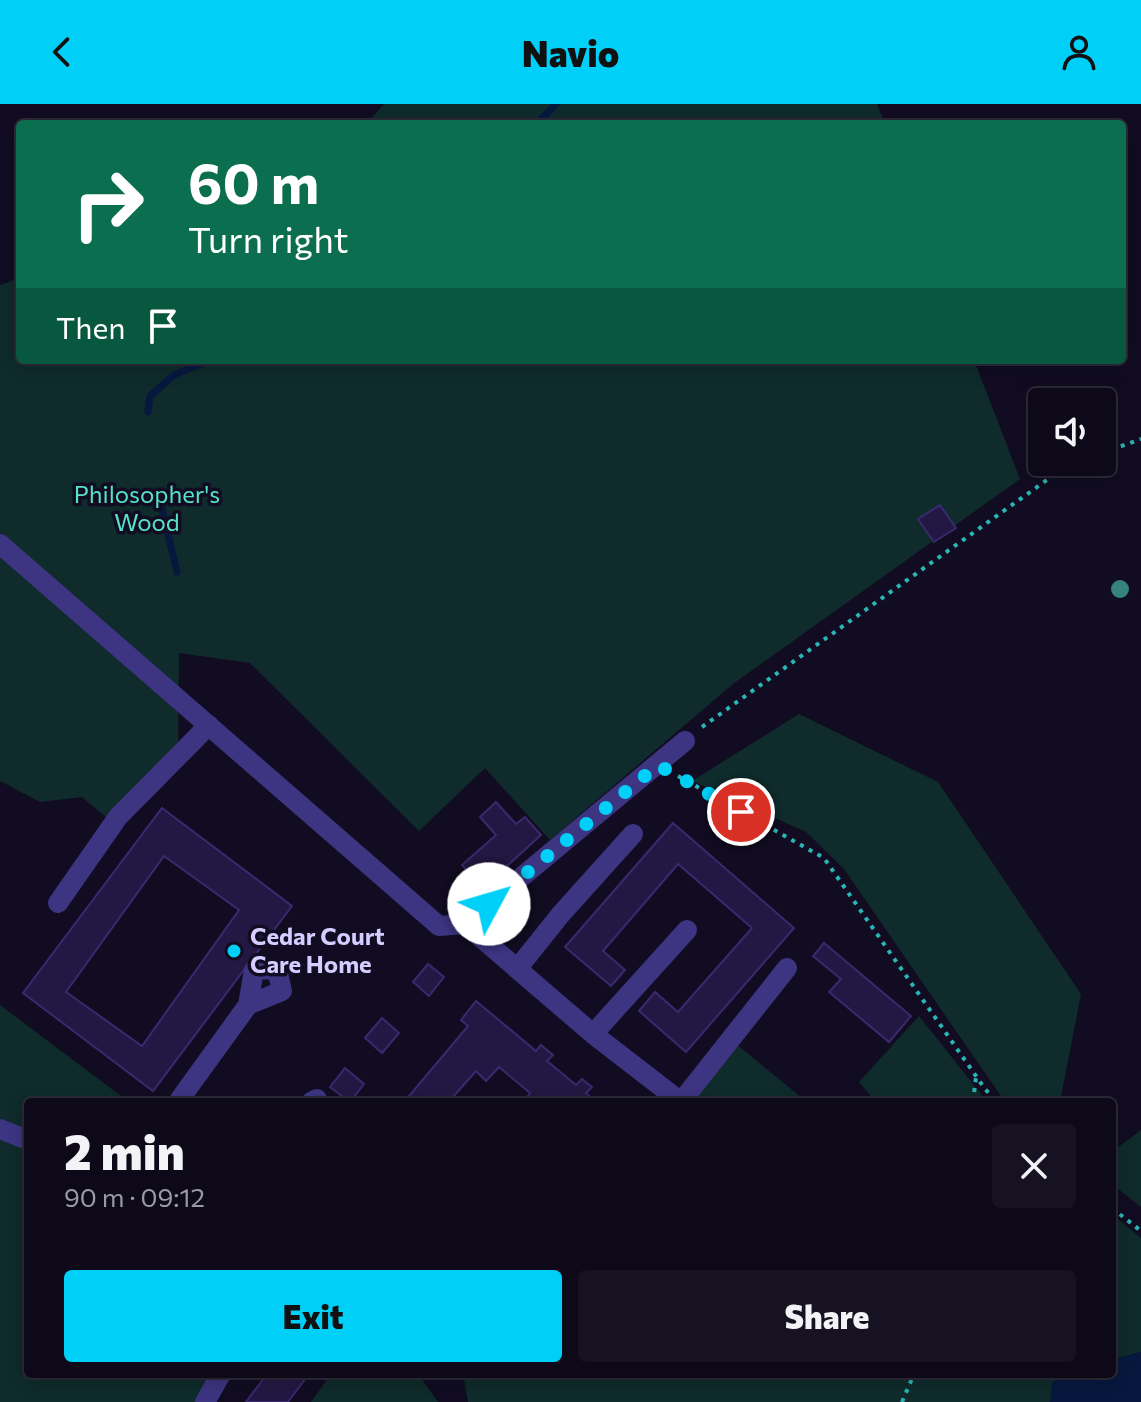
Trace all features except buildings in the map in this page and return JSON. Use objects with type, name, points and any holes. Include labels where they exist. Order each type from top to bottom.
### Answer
[{"type":"lane","points":[[0,544],[439,926],[465,924],[685,741]]},
{"type":"lane","points":[[58,903],[118,817],[209,725]]},
{"type":"lane","points":[[517,969],[561,914],[633,834]]},
{"type":"lane","points":[[465,924],[593,1034],[676,1098]]},
{"type":"lane","points":[[593,1034],[687,930]]},
{"type":"lane","points":[[684,1098],[787,968]]},
{"type":"lane","points":[[181,1098],[248,1005]]},
{"type":"lane","points":[[0,1129],[24,1138]]},
{"type":"lane","points":[[205,1402],[219,1378]]},
{"type":"path","points":[[1116,448],[1141,439]]},
{"type":"path","points":[[685,741],[1052,476]]},
{"type":"path","points":[[658,765],[824,858],[994,1098]]},
{"type":"path","points":[[973,1098],[976,1077]]},
{"type":"path","points":[[1116,1211],[1141,1231]]},
{"type":"path","points":[[902,1402],[912,1378]]},
{"type":"green space","points":[[384,104],[877,104],[883,120],[370,120]]},
{"type":"green space","name":"Philosopher's Wood","points":[[16,279],[16,364],[976,364],[1020,479],[733,684],[550,840],[485,768],[419,831],[250,663],[179,653],[178,755],[114,824],[82,797],[40,802],[0,781],[0,285]]},
{"type":"green space","points":[[799,714],[938,782],[1081,994],[1061,1098],[1002,1098],[844,869],[806,832],[692,781]]},
{"type":"green space","points":[[0,1005],[124,1098],[24,1098],[24,1378],[221,1378],[202,1402],[0,1402]]},
{"type":"green space","points":[[919,1016],[982,1098],[873,1098],[859,1082]]},
{"type":"green space","points":[[736,1044],[802,1098],[692,1098]]},
{"type":"green space","points":[[1141,1130],[1141,1207],[1116,1187],[1116,1149]]},
{"type":"green space","points":[[1116,1217],[1141,1238],[1141,1352],[1116,1359]]},
{"type":"green space","points":[[328,1378],[421,1378],[438,1402],[311,1402]]},
{"type":"green space","points":[[464,1378],[1064,1378],[1053,1382],[1050,1402],[468,1402]]},
{"type":"water","points":[[1141,1352],[1141,1402],[1050,1402],[1053,1382],[1064,1378],[1116,1378],[1116,1359]]},
{"type":"waterway","points":[[541,120],[556,104]]},
{"type":"waterway","points":[[148,412],[150,396],[174,375],[200,364]]},
{"type":"waterway","points":[[160,501],[177,572]]},
{"type":"place","name":"Cedar Court Care Home","points":[[234,951]]},
{"type":"route","points":[[489,904],[658,765],[741,812]]}]
